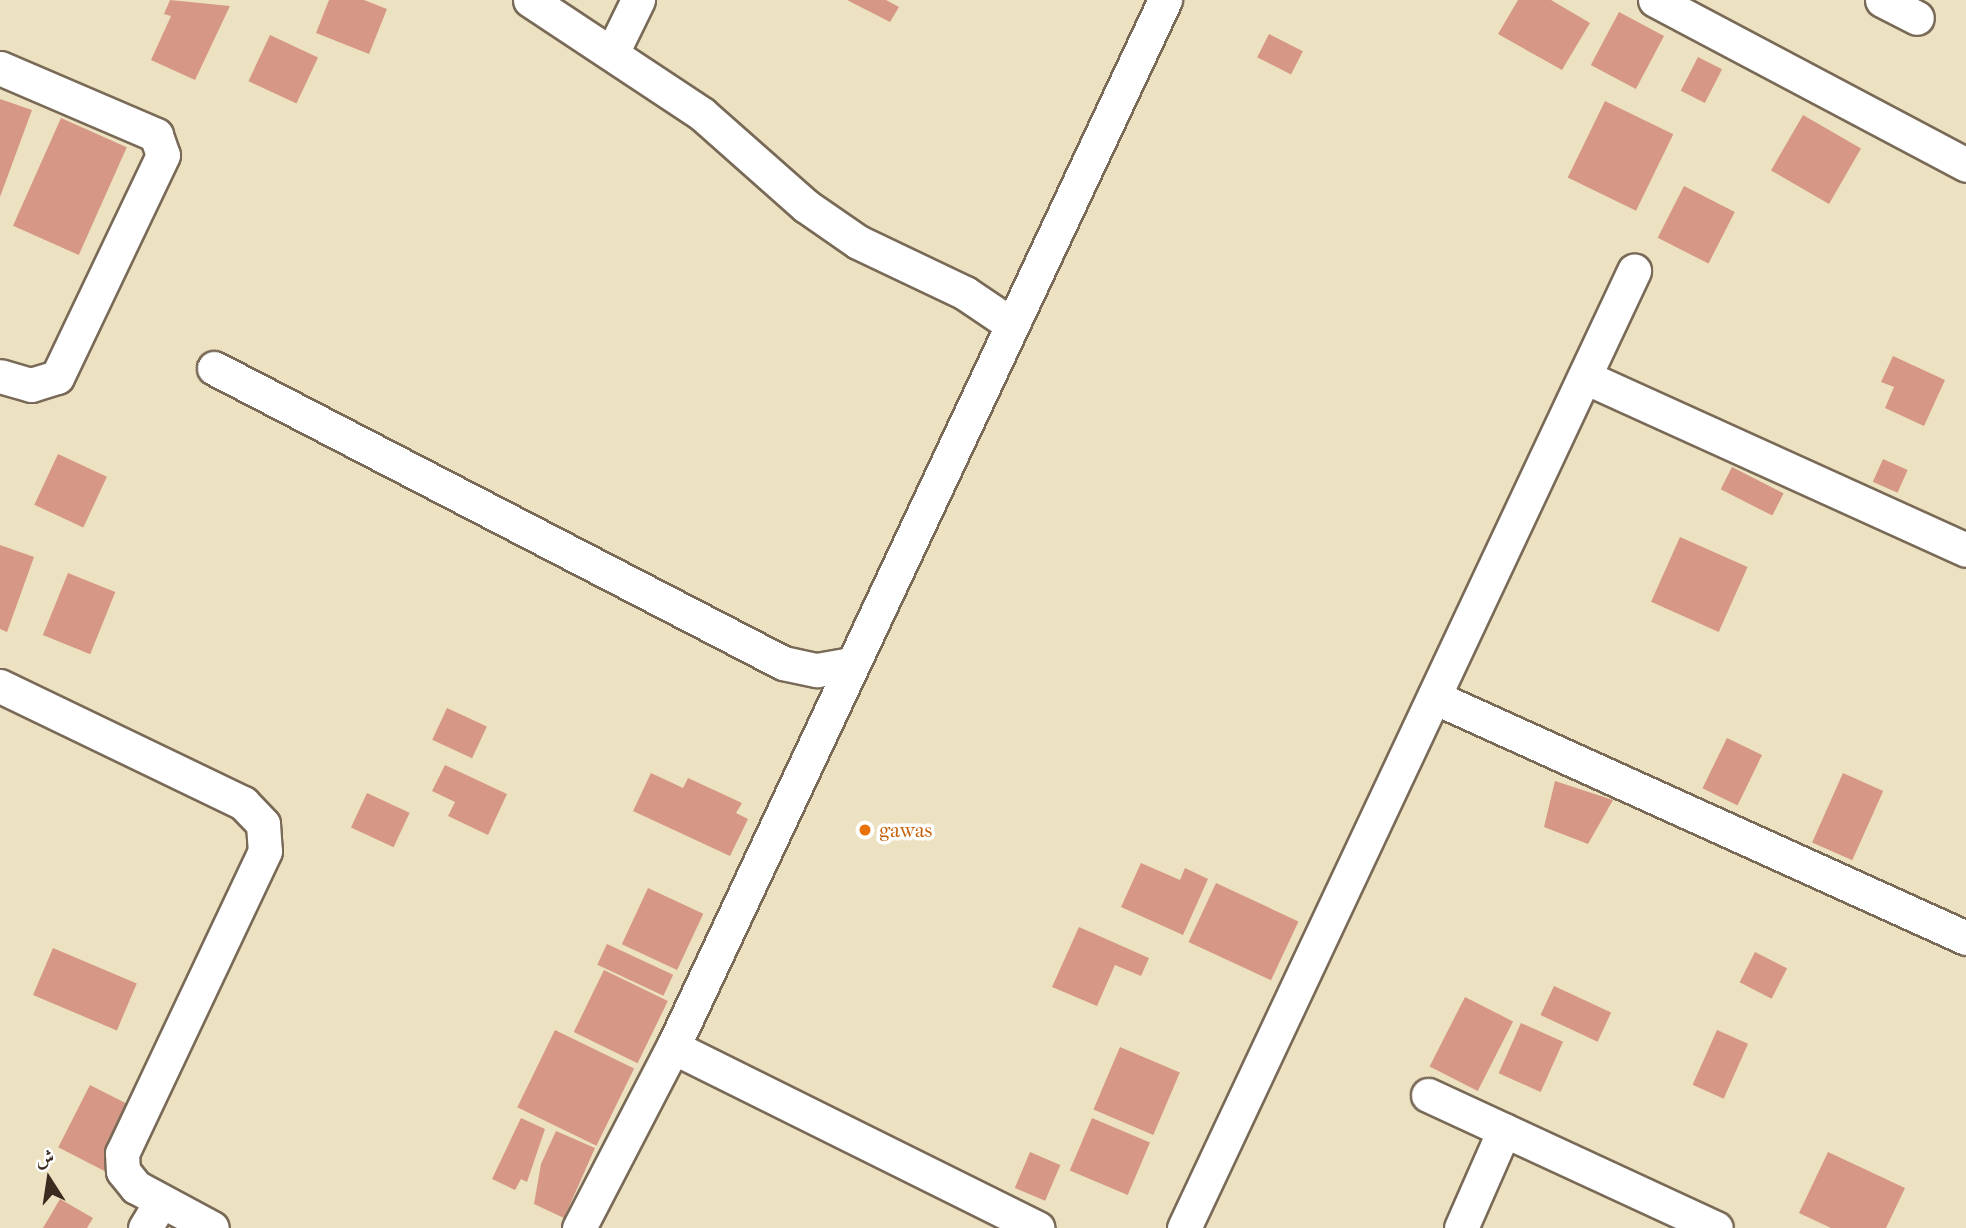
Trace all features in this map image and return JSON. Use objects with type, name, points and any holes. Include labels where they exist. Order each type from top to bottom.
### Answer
[{"type":"street","points":[[530,0],[613,51],[702,114],[806,206],[1011,324]]},
{"type":"street","points":[[613,51],[638,0]]},
{"type":"street","points":[[579,1228],[673,1047],[1165,0]]},
{"type":"street","points":[[1655,0],[1966,165]]},
{"type":"street","points":[[1882,0],[1917,18]]},
{"type":"street","points":[[0,68],[156,135],[163,155],[57,377],[30,385],[0,376]]},
{"type":"street","points":[[1184,1228],[1634,271]]},
{"type":"street","points":[[214,368],[783,663],[817,670],[852,664]]},
{"type":"street","points":[[1585,377],[1966,550]]},
{"type":"street","points":[[0,686],[243,803],[263,824],[265,851],[122,1153],[128,1180],[153,1214],[212,1228]]},
{"type":"street","points":[[1434,697],[1966,938]]},
{"type":"street","points":[[673,1047],[1037,1228]]},
{"type":"street","points":[[1428,1096],[1716,1228]]},
{"type":"street","points":[[1461,1228],[1504,1130]]},
{"type":"building","points":[[170,0],[230,6],[195,80],[151,60],[171,16],[164,14]]},
{"type":"building","points":[[329,0],[364,0],[387,9],[369,54],[316,33]]},
{"type":"building","points":[[847,0],[886,0],[899,7],[890,22]]},
{"type":"building","points":[[1518,0],[1551,0],[1590,23],[1562,70],[1498,34]]},
{"type":"building","points":[[1619,12],[1664,36],[1636,89],[1591,65]]},
{"type":"building","points":[[1269,34],[1303,51],[1291,74],[1257,57]]},
{"type":"building","points":[[270,35],[318,57],[296,104],[248,81]]},
{"type":"building","points":[[1698,57],[1722,69],[1705,103],[1681,91]]},
{"type":"building","points":[[0,99],[32,110],[0,197]]},
{"type":"building","points":[[1605,101],[1673,134],[1636,211],[1568,177]]},
{"type":"building","points":[[1803,115],[1861,149],[1829,204],[1771,170]]},
{"type":"building","points":[[61,118],[127,147],[79,255],[13,226]]},
{"type":"building","points":[[1684,186],[1735,212],[1708,264],[1658,238]]},
{"type":"building","points":[[1893,356],[1945,380],[1924,426],[1885,408],[1894,387],[1881,382]]},
{"type":"building","points":[[58,454],[107,477],[83,528],[34,505]]},
{"type":"building","points":[[1883,459],[1908,470],[1897,493],[1873,482]]},
{"type":"building","points":[[1732,467],[1784,493],[1772,516],[1721,489]]},
{"type":"building","points":[[1680,537],[1748,567],[1719,632],[1651,602]]},
{"type":"building","points":[[0,545],[34,557],[7,632],[0,629]]},
{"type":"building","points":[[68,573],[115,592],[90,654],[43,635]]},
{"type":"building","points":[[447,708],[487,727],[472,758],[432,740]]},
{"type":"building","points":[[1727,738],[1762,755],[1738,805],[1702,788]]},
{"type":"building","points":[[445,765],[507,794],[488,835],[448,816],[455,802],[432,791]]},
{"type":"building","points":[[651,773],[683,788],[688,778],[742,803],[736,813],[748,819],[730,856],[633,811]]},
{"type":"building","points":[[1843,773],[1883,791],[1852,860],[1812,842]]},
{"type":"building","points":[[1555,781],[1613,800],[1588,844],[1544,827]]},
{"type":"building","points":[[367,793],[410,813],[394,847],[351,827]]},
{"type":"building","points":[[1141,863],[1180,880],[1185,868],[1208,879],[1183,935],[1121,907]]},
{"type":"building","points":[[1216,883],[1298,921],[1271,980],[1189,942]]},
{"type":"building","points":[[648,888],[703,914],[677,970],[622,944]]},
{"type":"building","points":[[1079,927],[1149,958],[1141,976],[1115,965],[1097,1006],[1052,987]]},
{"type":"building","points":[[607,944],[673,975],[663,996],[597,965]]},
{"type":"building","points":[[53,948],[137,984],[117,1031],[33,995]]},
{"type":"building","points":[[1755,952],[1787,968],[1772,999],[1740,982]]},
{"type":"building","points":[[604,970],[668,1001],[638,1063],[574,1032]]},
{"type":"building","points":[[1554,986],[1611,1013],[1598,1042],[1540,1015]]},
{"type":"building","points":[[1465,997],[1513,1022],[1478,1091],[1430,1066]]},
{"type":"building","points":[[1521,1023],[1563,1042],[1541,1092],[1499,1073]]},
{"type":"building","points":[[555,1030],[634,1069],[596,1146],[517,1107]]},
{"type":"building","points":[[1717,1030],[1748,1044],[1724,1099],[1693,1085]]},
{"type":"building","points":[[1120,1047],[1180,1072],[1153,1135],[1093,1110]]},
{"type":"building","points":[[90,1085],[137,1109],[105,1171],[58,1147]]},
{"type":"building","points":[[521,1118],[545,1129],[527,1182],[521,1179],[515,1190],[492,1179]]},
{"type":"building","points":[[1092,1118],[1150,1143],[1128,1195],[1070,1170]]},
{"type":"building","points":[[556,1131],[595,1148],[564,1218],[534,1204],[541,1164]]},
{"type":"building","points":[[1030,1152],[1060,1165],[1045,1201],[1015,1188]]},
{"type":"building","points":[[1828,1152],[1905,1188],[1886,1228],[1831,1228],[1799,1213]]},
{"type":"building","points":[[60,1199],[93,1218],[87,1228],[43,1228]]},
{"type":"place","name":"gawas","points":[[865,830]]}]
